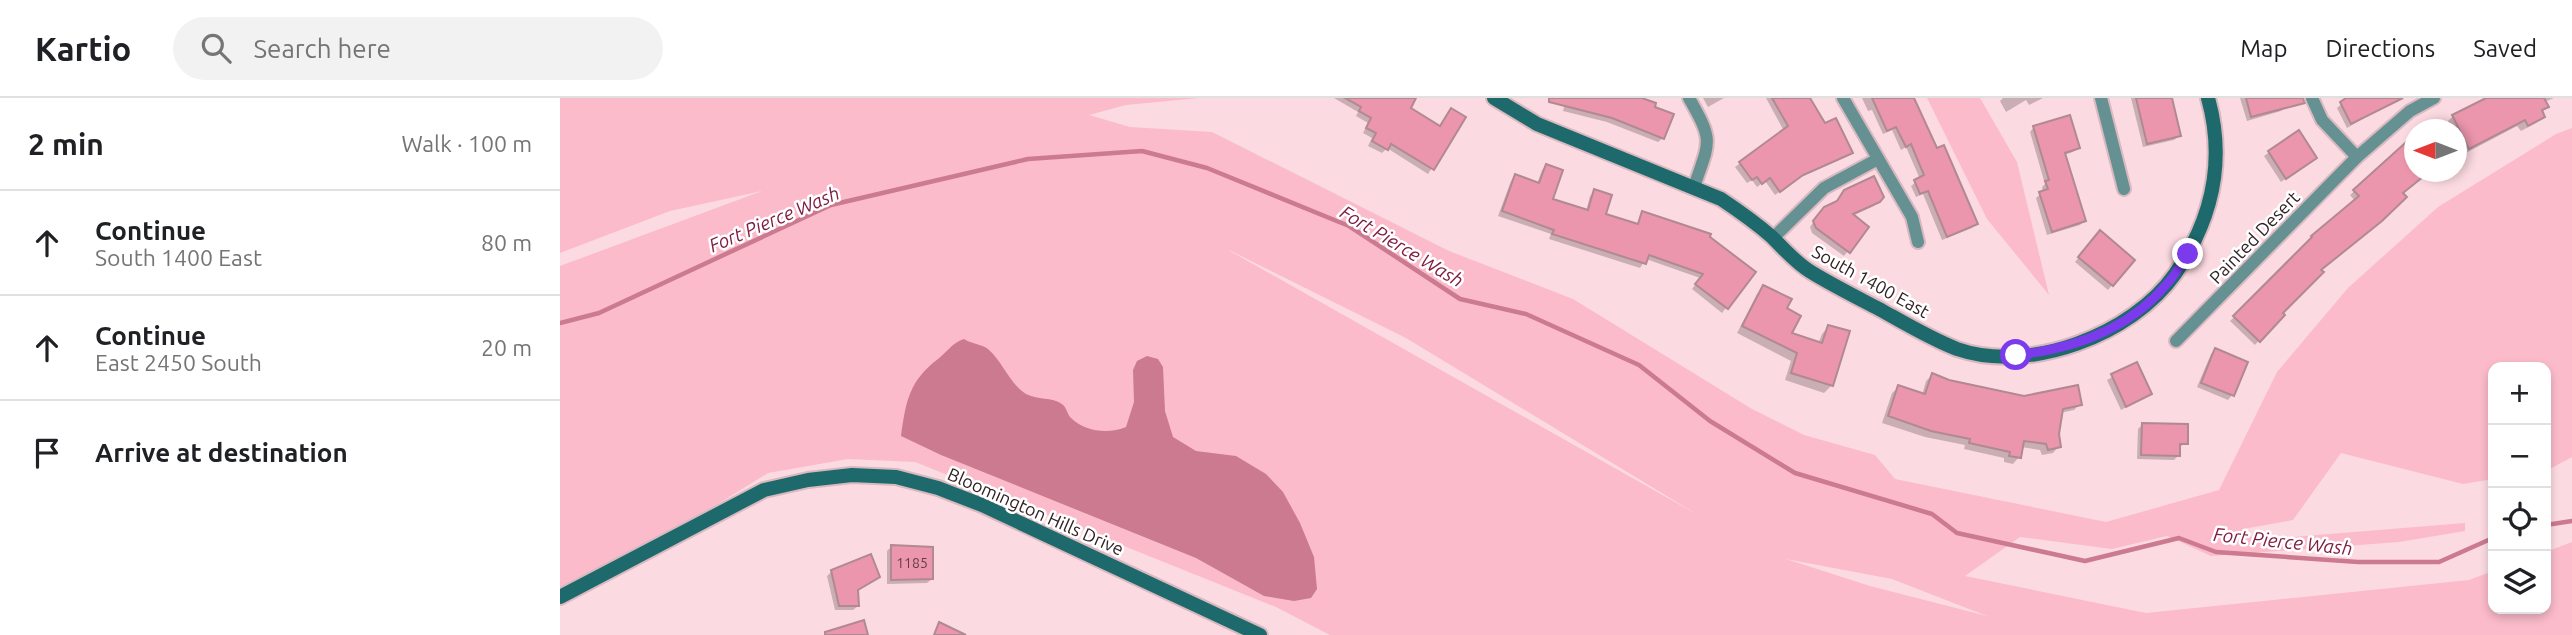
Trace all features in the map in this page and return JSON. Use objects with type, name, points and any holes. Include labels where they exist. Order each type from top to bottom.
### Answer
[{"type":"street","name":"South 1400 East","points":[[1494,98],[1537,124],[1721,199],[1746,215],[1811,272],[1929,336],[1958,349],[1985,355],[2052,351],[2080,343],[2119,324],[2140,310],[2166,286],[2202,229],[2209,204],[2215,173],[2215,138],[2208,98]]},
{"type":"street","points":[[1689,98],[1708,135],[1708,146],[1694,187]]},
{"type":"street","points":[[1843,98],[1912,217],[1918,242]]},
{"type":"street","points":[[2101,98],[2124,189]]},
{"type":"street","points":[[2312,98],[2322,120],[2357,157]]},
{"type":"street","name":"Painted Desert","points":[[2176,341],[2357,157],[2410,111],[2434,98]]},
{"type":"street","points":[[1773,238],[1824,188],[1878,159]]},
{"type":"street","name":"Bloomington Hills Drive","points":[[560,597],[764,490],[808,480],[852,475],[896,477],[938,488],[982,505],[1260,635]]},
{"type":"shaded area","points":[[560,98],[1199,98],[1126,105],[1089,115],[1130,127],[1212,132],[1449,251],[1573,299],[1752,409],[1804,435],[1875,455],[1895,479],[2106,522],[2219,490],[2277,372],[2348,288],[2438,207],[2556,134],[2572,128],[2572,457],[2551,468],[2551,362],[2488,362],[2488,480],[2463,484],[2341,453],[2293,520],[2243,529],[2255,540],[2465,523],[2465,531],[2399,542],[2211,556],[2167,536],[2112,549],[2020,537],[1965,576],[2146,613],[2469,580],[2488,573],[2488,614],[2551,614],[2551,550],[2572,542],[2572,635],[1330,635],[1276,607],[915,462],[848,459],[768,473],[560,595],[560,266],[762,191],[670,211],[560,253]],"holes":[[[1229,250],[1406,338],[1698,515]],[[1786,559],[1892,579],[1987,616],[1870,586]]]},
{"type":"shaded area","points":[[1927,98],[1980,98],[2017,162],[2049,295],[1987,219]]},
{"type":"shaded area","points":[[964,339],[988,349],[1026,394],[1058,402],[1077,423],[1097,430],[1112,431],[1126,427],[1134,402],[1133,370],[1137,361],[1147,356],[1158,359],[1163,367],[1165,411],[1173,437],[1196,451],[1236,456],[1266,474],[1283,492],[1314,557],[1317,589],[1311,598],[1294,601],[1264,596],[1196,558],[941,455],[901,436],[907,402],[915,384],[928,367]]},
{"type":"building","points":[[1345,98],[1416,98],[1411,108],[1440,126],[1451,108],[1466,117],[1434,170],[1391,144],[1388,150],[1372,141],[1376,133],[1366,128],[1371,118],[1359,111],[1361,107]]},
{"type":"building","points":[[1549,98],[1642,98],[1656,103],[1655,107],[1674,114],[1664,139],[1612,118],[1549,102]]},
{"type":"building","points":[[1772,98],[1810,98],[1825,123],[1836,118],[1853,153],[1803,175],[1780,192],[1770,178],[1762,184],[1757,177],[1752,180],[1739,162],[1788,126]]},
{"type":"building","points":[[1872,98],[1914,98],[1937,148],[1944,145],[1978,224],[1947,237],[1928,191],[1920,194],[1914,180],[1924,175],[1911,144],[1906,147],[1896,127],[1887,131]]},
{"type":"building","points":[[2136,98],[2172,98],[2181,136],[2147,144]]},
{"type":"building","points":[[2246,98],[2303,98],[2305,103],[2251,117]]},
{"type":"building","points":[[2346,98],[2403,98],[2351,124],[2340,102]]},
{"type":"building","points":[[2486,98],[2544,98],[2549,107],[2542,110],[2545,117],[2528,126],[2525,120],[2469,149],[2467,119],[2454,119],[2452,115]]},
{"type":"building","points":[[2070,115],[2080,148],[2065,153],[2086,221],[2052,232],[2039,192],[2048,189],[2045,181],[2049,180],[2033,126]]},
{"type":"building","points":[[2299,130],[2317,158],[2286,179],[2268,151]]},
{"type":"building","points":[[2404,144],[2404,182],[2417,182],[2403,193],[2407,197],[2382,221],[2321,270],[2324,272],[2283,313],[2285,315],[2260,342],[2233,316],[2311,236],[2359,196],[2353,190]]},
{"type":"building","points":[[1546,164],[1563,170],[1553,199],[1588,210],[1594,189],[1612,195],[1606,214],[1638,224],[1642,211],[1711,234],[1710,237],[1756,272],[1728,309],[1695,284],[1703,274],[1649,255],[1646,264],[1552,234],[1554,230],[1502,211],[1515,174],[1539,183]]},
{"type":"building","points":[[1874,176],[1884,197],[1880,202],[1853,214],[1869,227],[1850,253],[1816,228],[1813,221],[1824,207],[1837,201],[1844,190]]},
{"type":"building","points":[[2100,230],[2135,260],[2113,286],[2078,257]]},
{"type":"building","points":[[1763,285],[1792,299],[1787,308],[1801,316],[1792,333],[1822,343],[1828,325],[1850,331],[1833,386],[1791,373],[1797,353],[1742,326]]},
{"type":"building","points":[[2215,348],[2248,362],[2234,396],[2201,383]]},
{"type":"building","points":[[2137,362],[2152,394],[2126,407],[2111,374]]},
{"type":"building","points":[[1932,373],[1949,380],[2024,396],[2078,385],[2082,405],[2063,409],[2059,434],[2061,447],[2048,450],[2046,444],[2024,441],[2021,458],[2009,456],[2010,452],[1969,443],[1970,439],[1931,431],[1888,416],[1898,385],[1925,394]]},
{"type":"building","points":[[2142,423],[2188,424],[2188,444],[2180,444],[2180,456],[2141,455]]},
{"type":"building","points":[[891,545],[933,547],[933,579],[891,580]]},
{"type":"building","points":[[871,554],[880,577],[858,590],[859,606],[839,606],[831,570]]},
{"type":"building","points":[[864,620],[868,635],[825,635],[825,632]]},
{"type":"building","points":[[939,622],[966,635],[934,635]]},
{"type":"waterway","name":"Fort Pierce Wash","points":[[560,323],[599,313],[831,205],[1028,159],[1142,151],[1207,168],[1349,226],[1460,299],[1526,314],[1639,365],[1710,421],[1795,473],[1932,514],[1957,533],[2085,561],[2179,538],[2216,552],[2358,562],[2439,562],[2488,540]]},
{"type":"waterway","name":"Fort Pierce Wash","points":[[2551,524],[2572,521]]},
{"type":"route","points":[[2016,355],[2052,351],[2108,331],[2140,310],[2166,286],[2188,254]]}]
